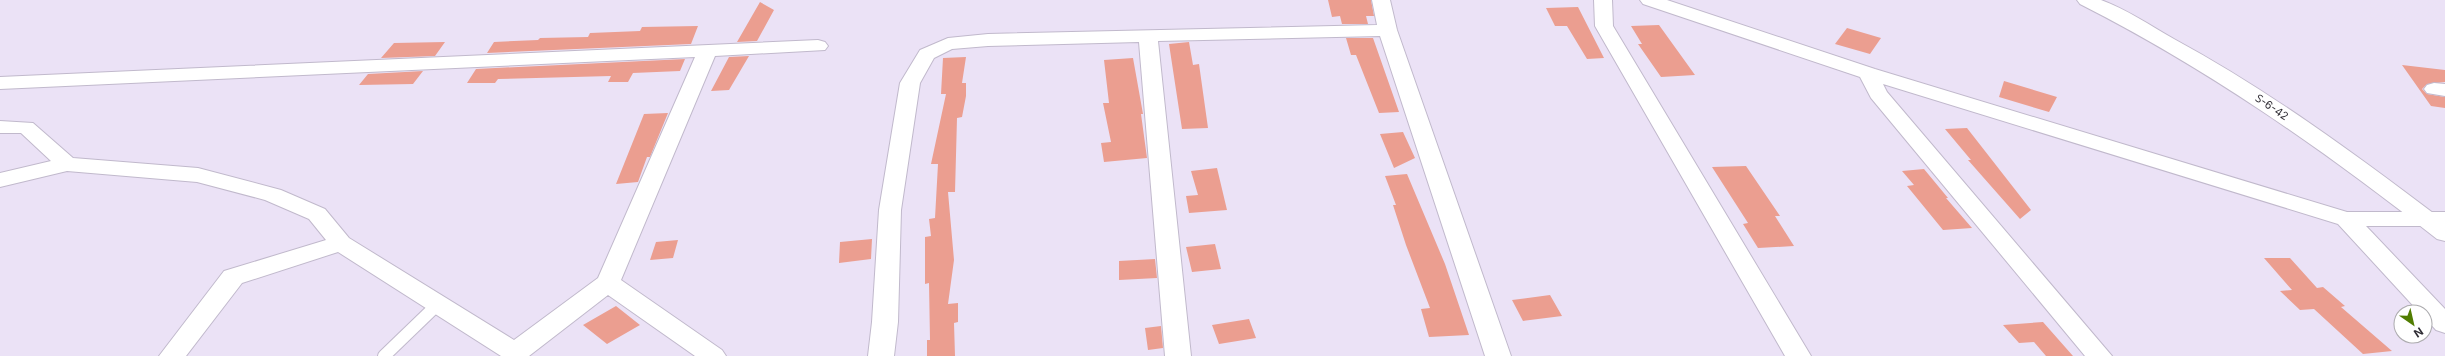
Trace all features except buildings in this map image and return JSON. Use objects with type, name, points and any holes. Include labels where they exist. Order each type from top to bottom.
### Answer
[{"type":"street","points":[[1381,0],[1388,30],[1498,356]]},
{"type":"street","points":[[1603,0],[1604,26],[1798,356]]},
{"type":"street","points":[[1649,0],[1868,72],[2346,219],[2435,219]]},
{"type":"street","name":"Տ-6-42","points":[[2086,0],[2131,22],[2197,59],[2286,116],[2435,219],[2445,234]]},
{"type":"street","points":[[881,356],[885,322],[892,203],[910,83],[927,54],[948,44],[988,40],[1388,30]]},
{"type":"street","points":[[1148,36],[1178,356]]},
{"type":"street","points":[[0,83],[818,46]]},
{"type":"street","points":[[0,180],[67,164],[198,175],[273,195],[316,214],[341,243],[438,304],[513,354],[608,283],[707,52]]},
{"type":"street","points":[[1868,72],[1878,94],[2099,356]]},
{"type":"street","points":[[0,127],[26,127],[67,164]]},
{"type":"street","points":[[2346,219],[2445,324]]},
{"type":"street","points":[[172,356],[233,276],[341,243]]},
{"type":"street","points":[[608,283],[713,356]]},
{"type":"lane","points":[[384,356],[438,304]]}]
